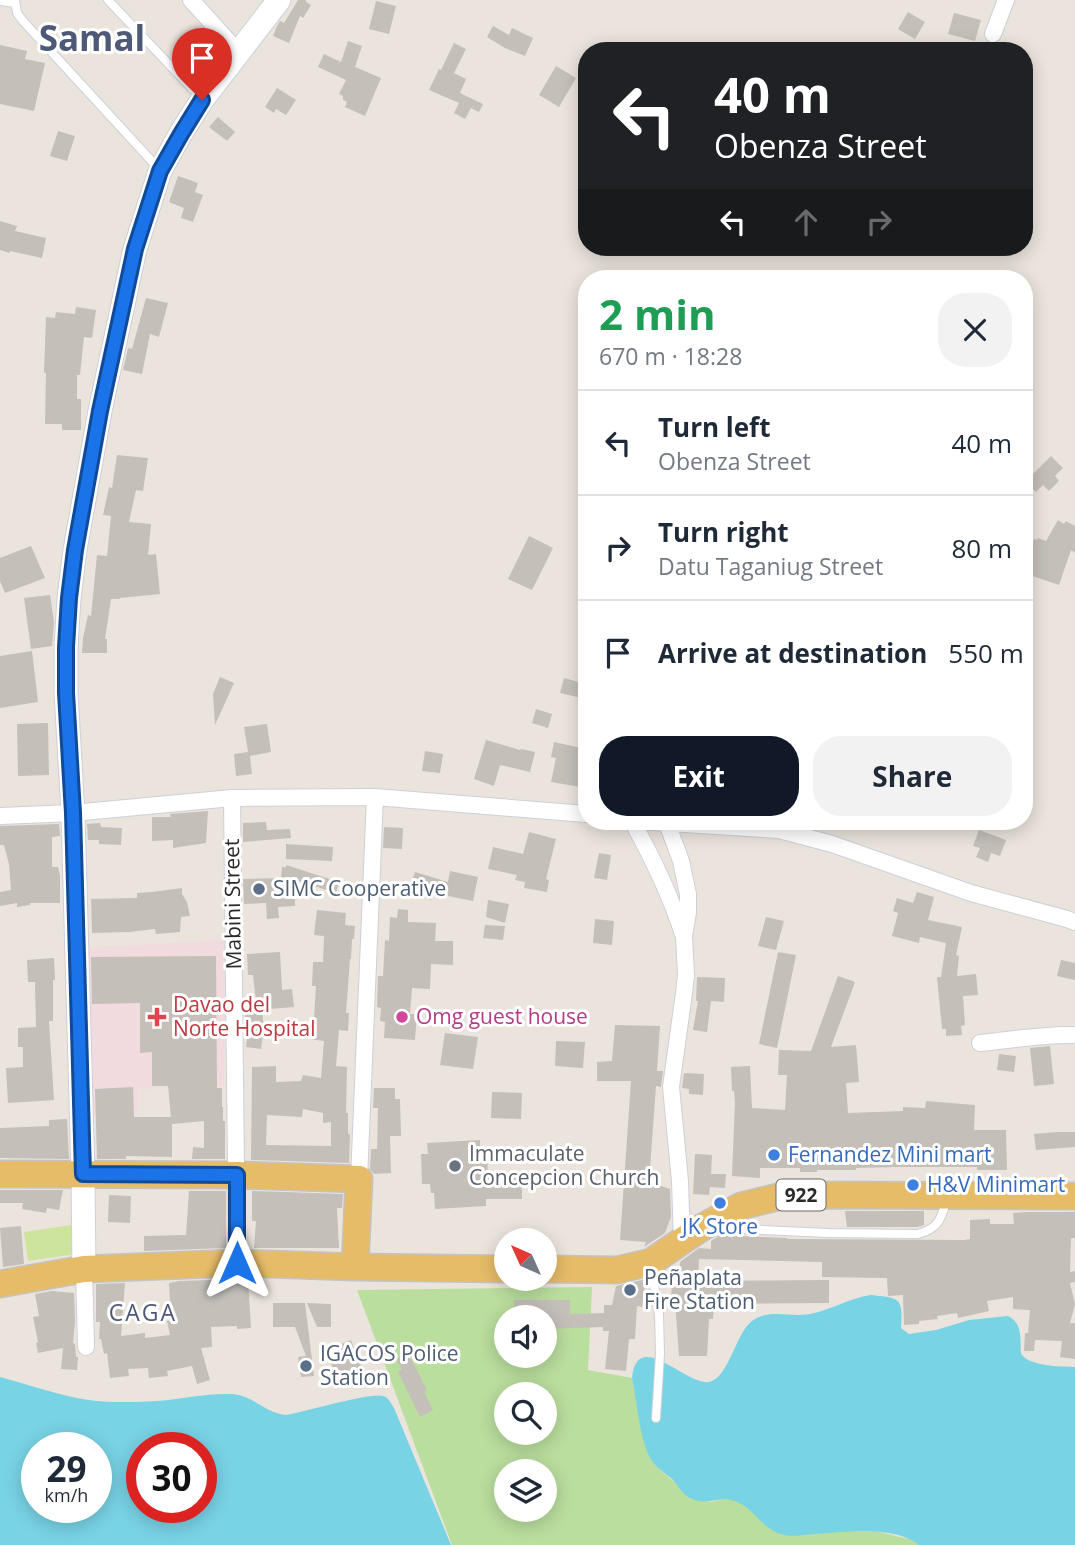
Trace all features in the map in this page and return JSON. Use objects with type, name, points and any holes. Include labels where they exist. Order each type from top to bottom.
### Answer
[{"type":"main road","points":[[84,1269],[73,813],[66,693],[66,647],[72,574],[100,411],[132,260],[160,171],[202,100],[279,0]]},
{"type":"main road","points":[[0,1174],[237,1175],[359,1179],[355,1267]]},
{"type":"main road","name":"922","points":[[557,1269],[617,1270],[651,1262],[692,1234],[741,1206],[786,1195],[1075,1196]]},
{"type":"main road","points":[[0,1284],[84,1269],[237,1263],[494,1269]]},
{"type":"street","points":[[191,0],[238,52]]},
{"type":"street","points":[[993,34],[1006,0]]},
{"type":"street","points":[[0,816],[73,813],[232,798],[374,797],[578,813]]},
{"type":"street","points":[[359,1179],[374,797]]},
{"type":"street","name":"Mabini Street","points":[[232,798],[237,1263]]},
{"type":"street","points":[[637,830],[674,907],[684,936]]},
{"type":"street","points":[[670,830],[681,860],[688,894],[684,936],[686,975],[671,1087],[680,1181],[692,1234]]},
{"type":"street","points":[[779,830],[832,844],[971,893],[1075,922]]},
{"type":"street","points":[[980,1043],[1050,1034],[1075,1035]]},
{"type":"street","points":[[84,1269],[86,1347]]},
{"type":"lane","points":[[108,0],[202,100]]},
{"type":"lane","points":[[0,1],[15,2],[17,13],[23,21],[160,171]]},
{"type":"lane","points":[[692,1234],[918,1234],[929,1231],[939,1222],[948,1195]]},
{"type":"lane","points":[[651,1262],[659,1315],[660,1354],[656,1418]]},
{"type":"shaded area","name":"Davao del Norte Hospital","points":[[225,940],[224,1086],[139,1089],[138,1113],[93,1115],[86,948]]},
{"type":"green space","points":[[71,1225],[75,1254],[28,1261],[24,1232]]},
{"type":"green space","points":[[557,1287],[592,1287],[588,1370],[632,1378],[649,1455],[660,1470],[677,1484],[710,1502],[728,1498],[744,1504],[757,1516],[851,1531],[879,1532],[913,1540],[919,1545],[452,1545],[357,1290],[494,1288],[494,1292],[556,1292]]},
{"type":"water","points":[[871,1295],[898,1301],[901,1328],[909,1334],[936,1330],[969,1320],[1008,1316],[1018,1327],[1021,1354],[1026,1358],[1046,1365],[1075,1367],[1075,1545],[919,1545],[896,1535],[869,1531],[782,1535],[771,1530],[739,1503],[727,1499],[691,1499],[652,1461],[642,1433],[632,1378],[636,1364],[643,1358],[664,1362],[699,1381],[709,1382],[722,1373],[746,1327],[759,1317],[773,1314],[810,1314]]},
{"type":"water","points":[[0,1377],[86,1400],[152,1401],[213,1394],[240,1395],[278,1414],[286,1415],[365,1397],[385,1397],[394,1408],[451,1545],[0,1545]]},
{"type":"building","points":[[298,0],[306,0],[311,5],[303,18],[300,16],[289,43],[273,36],[280,21],[284,23]]},
{"type":"building","points":[[376,1],[396,6],[389,34],[369,29]]},
{"type":"building","points":[[908,12],[925,22],[915,39],[898,29]]},
{"type":"building","points":[[954,13],[981,20],[975,41],[948,34]]},
{"type":"building","points":[[493,26],[509,35],[512,28],[533,38],[525,56],[487,37]]},
{"type":"building","points":[[348,41],[362,46],[355,67],[381,78],[365,116],[345,107],[347,102],[339,94],[346,80],[318,67],[324,54],[341,62]]},
{"type":"building","points":[[454,43],[466,49],[454,73],[466,79],[460,93],[483,104],[479,112],[471,108],[465,119],[454,113],[459,103],[429,90]]},
{"type":"building","points":[[0,45],[27,51],[25,59],[45,63],[34,111],[0,104]]},
{"type":"building","points":[[556,66],[576,78],[559,107],[539,95]]},
{"type":"building","points":[[277,88],[296,100],[286,115],[276,109],[274,113],[265,107]]},
{"type":"building","points":[[218,117],[235,132],[227,141],[209,127]]},
{"type":"building","points":[[58,131],[75,136],[67,161],[50,156]]},
{"type":"building","points":[[178,176],[198,183],[195,192],[203,195],[193,222],[181,218],[184,208],[169,202]]},
{"type":"building","points":[[0,221],[17,226],[15,231],[46,238],[42,258],[0,250]]},
{"type":"building","points":[[146,298],[168,303],[159,337],[150,334],[142,374],[123,370],[128,348],[132,349]]},
{"type":"building","points":[[76,307],[96,310],[92,338],[84,337],[80,375],[77,375],[77,399],[81,399],[81,430],[62,430],[62,424],[45,424],[46,317],[55,318],[56,312],[75,314]]},
{"type":"building","points":[[117,455],[148,458],[143,491],[136,490],[129,522],[151,524],[148,555],[156,554],[160,594],[111,599],[105,639],[107,653],[82,653],[88,615],[91,616],[97,555],[107,556],[111,516],[103,515],[109,487],[112,488]]},
{"type":"building","points":[[1051,456],[1063,468],[1055,476],[1059,481],[1049,491],[1043,485],[1036,492],[1033,489],[1033,474]]},
{"type":"building","points":[[1058,520],[1075,526],[1075,553],[1071,550],[1059,585],[1033,576],[1034,539],[1046,541]]},
{"type":"building","points":[[529,536],[553,548],[532,590],[508,579]]},
{"type":"building","points":[[31,546],[45,578],[5,593],[0,581],[0,558]]},
{"type":"building","points":[[50,595],[54,622],[52,646],[31,649],[24,598]]},
{"type":"building","points":[[32,651],[38,702],[0,708],[0,656]]},
{"type":"building","points":[[220,677],[234,683],[215,725],[213,694]]},
{"type":"building","points":[[564,678],[578,682],[578,697],[560,693]]},
{"type":"building","points":[[536,709],[552,714],[548,728],[532,723]]},
{"type":"building","points":[[48,723],[49,775],[18,776],[17,724]]},
{"type":"building","points":[[267,724],[271,752],[250,756],[252,774],[236,776],[234,754],[248,752],[244,727]]},
{"type":"building","points":[[486,740],[535,752],[530,772],[500,765],[494,786],[474,779]]},
{"type":"building","points":[[554,742],[578,747],[578,787],[551,782],[556,758],[551,757]]},
{"type":"building","points":[[425,751],[443,754],[440,773],[422,771]]},
{"type":"building","points":[[208,811],[206,843],[173,848],[173,840],[152,841],[152,817]]},
{"type":"building","points":[[266,822],[267,830],[290,829],[291,838],[243,842],[243,823]]},
{"type":"building","points":[[100,823],[101,827],[122,828],[121,845],[99,844],[99,840],[88,840],[87,824]]},
{"type":"building","points":[[59,824],[60,836],[52,837],[52,867],[58,867],[60,876],[60,903],[30,903],[17,907],[17,903],[0,906],[0,892],[11,890],[9,864],[4,845],[0,845],[0,826]]},
{"type":"building","points":[[384,827],[403,828],[402,849],[383,848]]},
{"type":"building","points":[[979,830],[1006,840],[1000,856],[991,853],[988,862],[976,857],[980,848],[973,846]]},
{"type":"building","points":[[529,832],[556,839],[546,879],[549,880],[547,892],[524,888],[525,882],[515,880],[517,875],[488,869],[493,847],[523,854]]},
{"type":"building","points":[[286,844],[333,847],[332,861],[286,859]]},
{"type":"building","points":[[599,853],[611,855],[607,880],[594,878]]},
{"type":"building","points":[[286,865],[339,882],[336,893],[295,880],[295,906],[278,907],[279,918],[267,919],[266,903],[244,904],[243,879],[281,878],[282,867]]},
{"type":"building","points":[[450,871],[478,877],[473,901],[433,893],[431,900],[408,893],[415,872],[448,882]]},
{"type":"building","points":[[182,888],[190,916],[181,917],[180,932],[156,934],[155,929],[92,933],[91,899],[137,898],[137,893]]},
{"type":"building","points":[[917,892],[934,897],[928,920],[962,927],[956,955],[959,956],[957,976],[976,974],[978,995],[963,996],[965,1025],[961,1026],[962,1035],[946,1036],[946,1029],[942,1029],[937,977],[941,977],[946,943],[920,937],[919,943],[892,936],[898,913],[893,911],[897,898],[913,903]]},
{"type":"building","points":[[488,900],[509,904],[505,923],[486,917]]},
{"type":"building","points":[[398,909],[408,910],[408,922],[436,923],[435,941],[453,941],[453,965],[431,964],[430,989],[412,988],[410,1014],[417,1014],[415,1040],[384,1038],[385,1022],[380,1021],[381,1008],[377,1007],[378,976],[383,976],[385,940],[389,941],[390,917],[397,918]]},
{"type":"building","points":[[317,910],[346,913],[345,925],[355,926],[346,1013],[349,1013],[348,1031],[339,1030],[336,1066],[347,1067],[349,1163],[251,1160],[252,1067],[276,1066],[276,1082],[301,1081],[303,1075],[321,1078],[324,1041],[310,1039],[310,1018],[314,1018],[316,986],[312,986],[313,962],[323,962],[324,936],[314,935]],"holes":[[[303,1109],[323,1113],[323,1123],[331,1122],[331,1146],[266,1145],[267,1115],[302,1117]]]},
{"type":"building","points":[[766,917],[784,921],[776,950],[758,946]]},
{"type":"building","points":[[595,919],[614,921],[612,945],[593,943]]},
{"type":"building","points":[[485,925],[505,926],[503,940],[483,938]]},
{"type":"building","points":[[280,952],[282,990],[292,989],[294,1007],[257,1010],[253,975],[248,975],[247,954]]},
{"type":"building","points":[[778,952],[796,955],[777,1048],[759,1044]]},
{"type":"building","name":"Davao del Norte Hospital","points":[[216,956],[217,1088],[222,1088],[225,1159],[192,1159],[193,1147],[204,1148],[204,1121],[172,1124],[172,1157],[126,1156],[126,1159],[97,1159],[95,1089],[133,1087],[134,1117],[171,1117],[168,1086],[152,1086],[152,1052],[140,1053],[140,1003],[92,1004],[91,957]]},
{"type":"building","points":[[54,958],[53,1021],[49,1021],[54,1100],[8,1103],[6,1068],[23,1067],[23,1047],[18,1047],[18,1028],[36,1027],[35,982],[28,982],[27,960]]},
{"type":"building","points":[[1061,960],[1075,963],[1075,980],[1057,976]]},
{"type":"building","points":[[838,976],[855,982],[831,1047],[856,1045],[859,1082],[846,1083],[848,1113],[903,1111],[903,1107],[925,1108],[926,1101],[975,1105],[974,1130],[1006,1130],[1007,1170],[977,1170],[977,1167],[897,1167],[800,1172],[800,1168],[760,1168],[760,1178],[732,1176],[735,1102],[731,1067],[750,1066],[752,1108],[785,1110],[787,1075],[778,1075],[779,1050],[811,1051]]},
{"type":"building","points":[[697,977],[725,978],[724,1002],[711,1001],[707,1032],[693,1030],[698,1001]]},
{"type":"building","points":[[262,1011],[264,1028],[261,1049],[246,1047],[248,1030],[245,1031],[245,1013]]},
{"type":"building","points":[[615,1025],[660,1026],[657,1071],[663,1071],[661,1087],[656,1086],[649,1182],[670,1189],[671,1217],[665,1233],[644,1247],[646,1242],[620,1240],[631,1081],[597,1081],[597,1062],[612,1061]]},
{"type":"building","points":[[445,1033],[478,1037],[473,1069],[440,1065]]},
{"type":"building","points":[[556,1041],[585,1042],[583,1068],[555,1066]]},
{"type":"building","points":[[1050,1046],[1054,1084],[1034,1086],[1030,1048]]},
{"type":"building","points":[[999,1054],[1016,1056],[1014,1072],[997,1070]]},
{"type":"building","points":[[684,1073],[704,1074],[703,1095],[689,1094],[689,1089],[682,1088]]},
{"type":"building","points":[[374,1088],[395,1088],[395,1099],[400,1099],[401,1136],[390,1136],[391,1173],[374,1174],[370,1169],[371,1149],[377,1149],[378,1108],[373,1108]]},
{"type":"building","points":[[492,1092],[522,1093],[521,1119],[491,1118]]},
{"type":"building","points":[[67,1119],[69,1159],[0,1158],[0,1128],[49,1126],[49,1120]]},
{"type":"building","points":[[1075,1132],[1075,1147],[1036,1150],[1034,1134]]},
{"type":"building","name":"Immaculate Concepcion Church","points":[[480,1140],[480,1150],[487,1150],[488,1176],[522,1176],[522,1199],[486,1199],[486,1206],[435,1209],[434,1193],[431,1193],[430,1184],[422,1184],[421,1154],[428,1154],[427,1143]]},
{"type":"building","points":[[695,1154],[712,1155],[711,1174],[726,1174],[725,1188],[710,1187],[709,1195],[693,1194]]},
{"type":"building","points":[[0,1190],[63,1190],[59,1210],[47,1208],[46,1213],[22,1209],[23,1203],[0,1203]]},
{"type":"building","points":[[189,1191],[226,1191],[226,1248],[144,1251],[144,1236],[186,1235]]},
{"type":"building","points":[[252,1191],[343,1194],[342,1208],[337,1208],[339,1248],[254,1248],[256,1221],[252,1221]]},
{"type":"building","points":[[109,1195],[131,1196],[130,1223],[108,1222]]},
{"type":"building","points":[[845,1211],[924,1211],[924,1225],[847,1227]]},
{"type":"building","points":[[1075,1212],[1075,1238],[1071,1238],[1070,1272],[1075,1271],[1075,1282],[1070,1283],[1075,1304],[1070,1323],[1075,1323],[1075,1359],[1060,1357],[1062,1341],[1035,1340],[1034,1351],[1024,1351],[1030,1310],[1013,1309],[1013,1297],[987,1301],[989,1311],[958,1318],[957,1313],[937,1316],[938,1319],[904,1325],[903,1295],[888,1296],[887,1278],[822,1277],[822,1262],[699,1259],[698,1281],[829,1280],[829,1303],[714,1304],[713,1319],[709,1319],[707,1356],[679,1356],[675,1301],[671,1300],[672,1279],[679,1279],[680,1262],[699,1248],[711,1249],[711,1241],[720,1235],[787,1239],[964,1240],[970,1239],[970,1220],[990,1219],[990,1224],[1014,1224],[1013,1213]]},
{"type":"building","points":[[21,1226],[24,1264],[3,1267],[0,1228]]},
{"type":"building","points":[[248,1279],[251,1328],[211,1327],[212,1347],[201,1348],[210,1380],[197,1384],[192,1366],[167,1371],[168,1376],[149,1378],[148,1368],[128,1369],[129,1376],[110,1378],[107,1353],[104,1354],[99,1339],[100,1322],[96,1322],[96,1284],[125,1283],[121,1336],[145,1333],[145,1338],[170,1335],[167,1321],[171,1320],[169,1283]]},
{"type":"building","points":[[646,1279],[642,1307],[637,1306],[635,1339],[629,1339],[626,1371],[605,1369],[609,1331],[603,1331],[603,1327],[557,1329],[557,1305],[514,1305],[514,1300],[570,1300],[570,1314],[604,1313],[604,1305],[612,1305],[616,1286]]},
{"type":"building","points":[[52,1291],[74,1293],[73,1343],[78,1357],[77,1370],[61,1369],[63,1348],[38,1353],[33,1317],[39,1316],[35,1294]]},
{"type":"building","points":[[273,1303],[305,1303],[314,1376],[301,1377],[298,1357],[306,1356],[295,1327],[273,1327]]},
{"type":"building","points":[[307,1303],[331,1304],[331,1327],[317,1327]]},
{"type":"building","points":[[351,1340],[362,1369],[337,1379],[326,1350]]},
{"type":"building","points":[[408,1353],[427,1390],[424,1392],[433,1410],[420,1417],[398,1372],[402,1370],[396,1359]]},
{"type":"place","name":"SIMC Cooperative","points":[[259,889]]},
{"type":"place","name":"Davao del Norte Hospital","points":[[157,1017]]},
{"type":"place","name":"Omg guest house","points":[[402,1017]]},
{"type":"place","name":"Fernandez Mini mart","points":[[774,1155]]},
{"type":"place","name":"Immaculate Concepcion Church","points":[[455,1166]]},
{"type":"place","name":"H&V Minimart","points":[[913,1185]]},
{"type":"place","name":"JK Store","points":[[720,1203]]},
{"type":"place","name":"Peñaplata Fire Station","points":[[630,1290]]},
{"type":"place","name":"IGACOS Police Station","points":[[306,1366]]},
{"type":"district","name":"Samal","points":[[92,39]]},
{"type":"district","name":"CAGA","points":[[143,1313]]},
{"type":"route","points":[[202,100],[160,171],[135,249],[100,411],[75,550],[69,598],[66,693],[73,813],[83,1174],[237,1175],[237,1263]]}]
